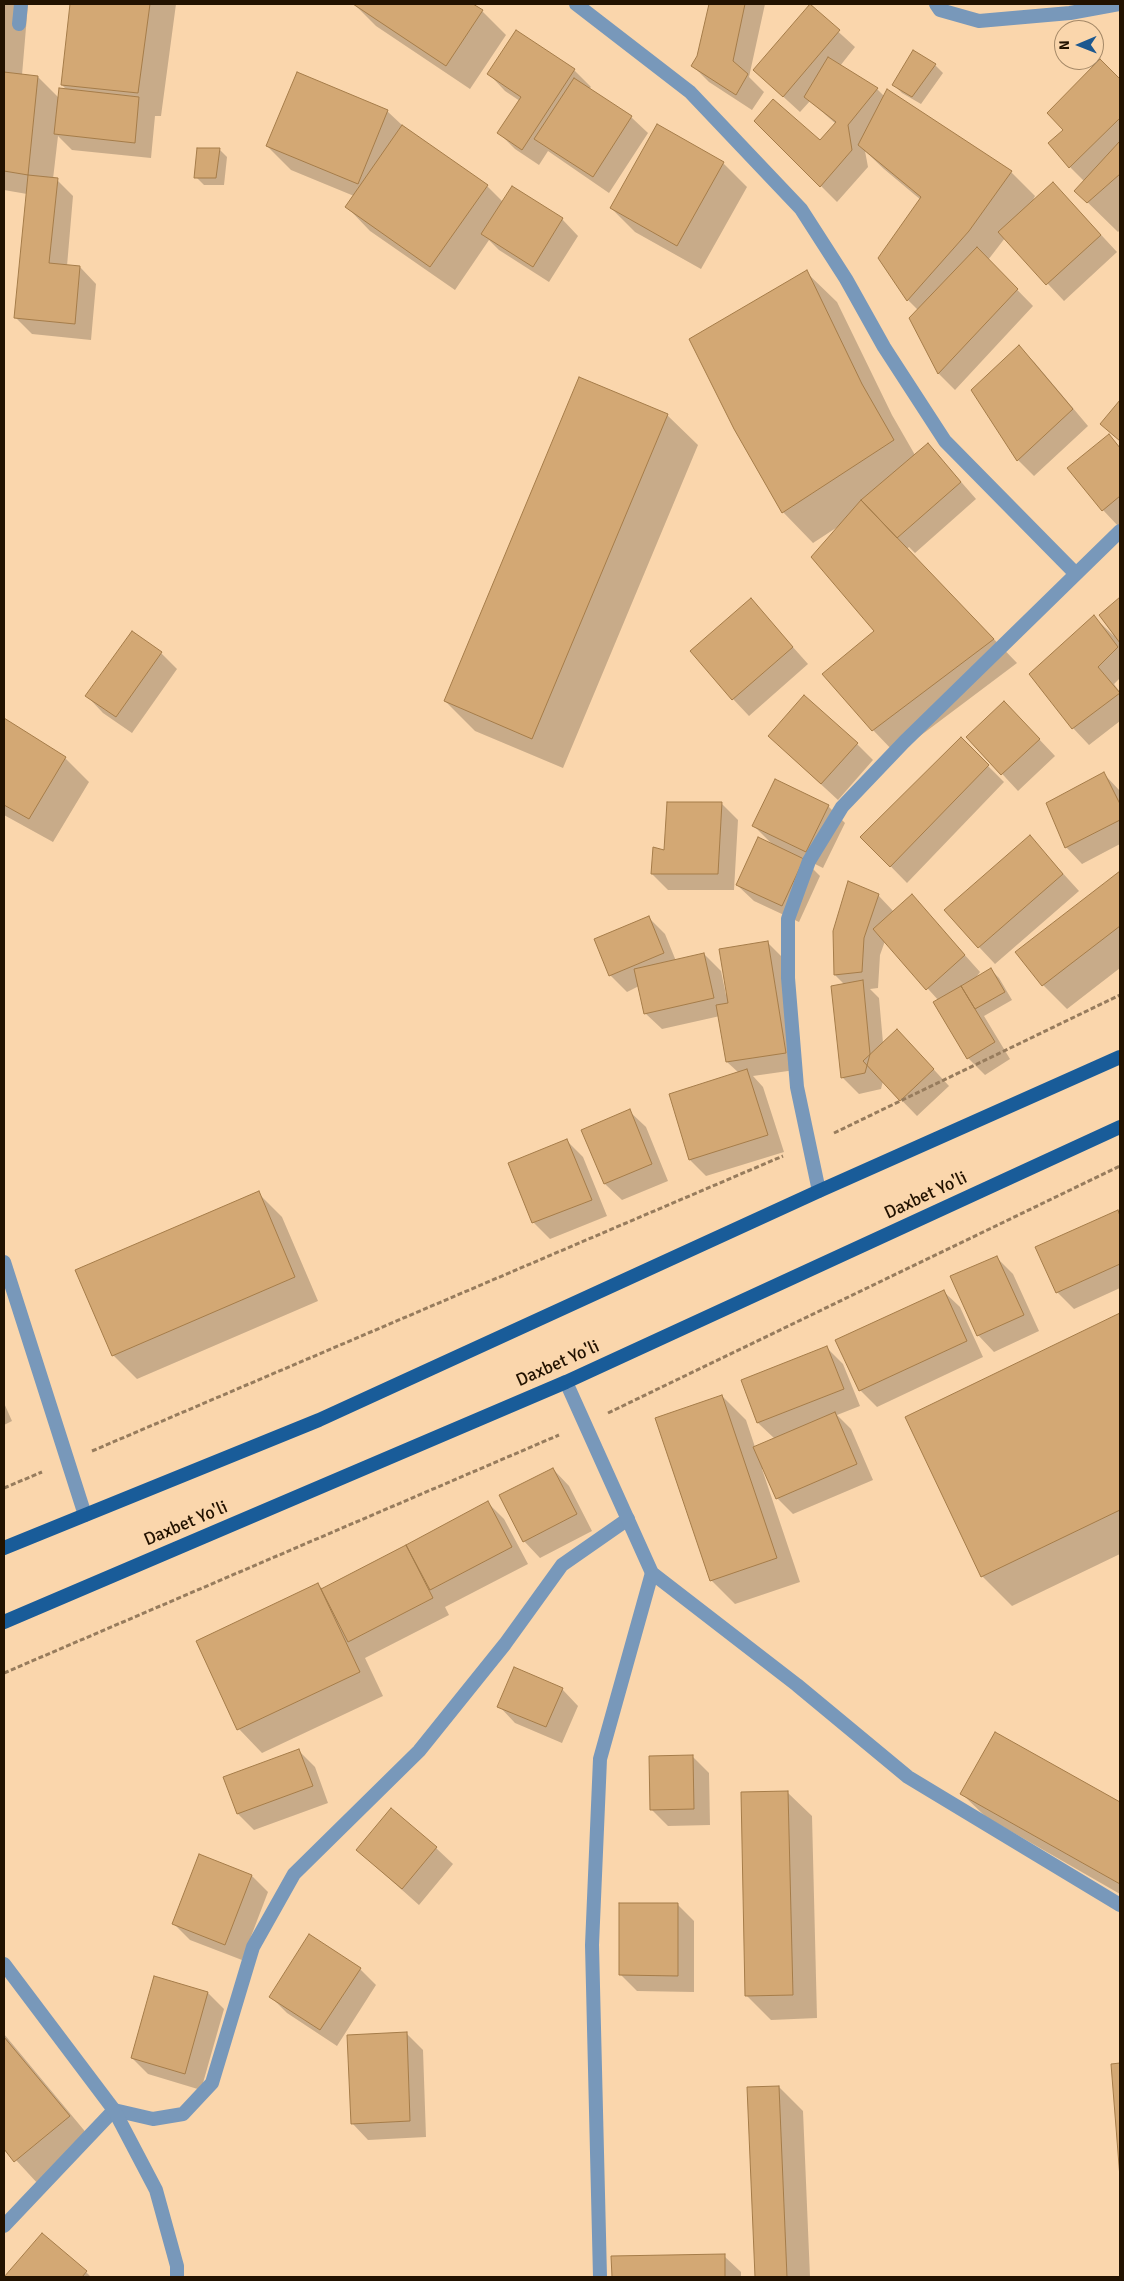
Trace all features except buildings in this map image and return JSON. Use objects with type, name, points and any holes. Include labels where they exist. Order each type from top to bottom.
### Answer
[{"type":"main road","points":[[4,1548],[319,1420],[819,1191],[1120,1057]]},
{"type":"main road","name":"Daxbet Yo'li","points":[[4,1622],[566,1382],[1120,1127]]},
{"type":"street","points":[[19,24],[21,4]]},
{"type":"street","points":[[576,4],[690,92],[801,208],[846,279],[884,347],[945,441],[1076,574]]},
{"type":"street","points":[[936,4],[940,10],[979,21],[1070,13],[1118,4]]},
{"type":"street","points":[[819,1191],[808,1145],[796,1077],[788,978],[788,919],[809,860],[842,807],[904,742],[1120,531]]},
{"type":"street","points":[[4,1262],[85,1515]]},
{"type":"street","points":[[566,1382],[652,1573],[797,1685],[908,1777],[1120,1905]]},
{"type":"street","points":[[114,2110],[153,2119],[183,2114],[212,2083],[253,1947],[294,1874],[418,1751],[505,1644],[562,1564],[628,1519]]},
{"type":"street","points":[[600,2277],[592,1945],[600,1758],[652,1573]]},
{"type":"street","points":[[4,1964],[114,2110],[156,2190],[177,2266],[177,2277]]},
{"type":"street","points":[[4,2226],[114,2110]]},
{"type":"path","points":[[4,1488],[808,1145],[1120,995]]}]
